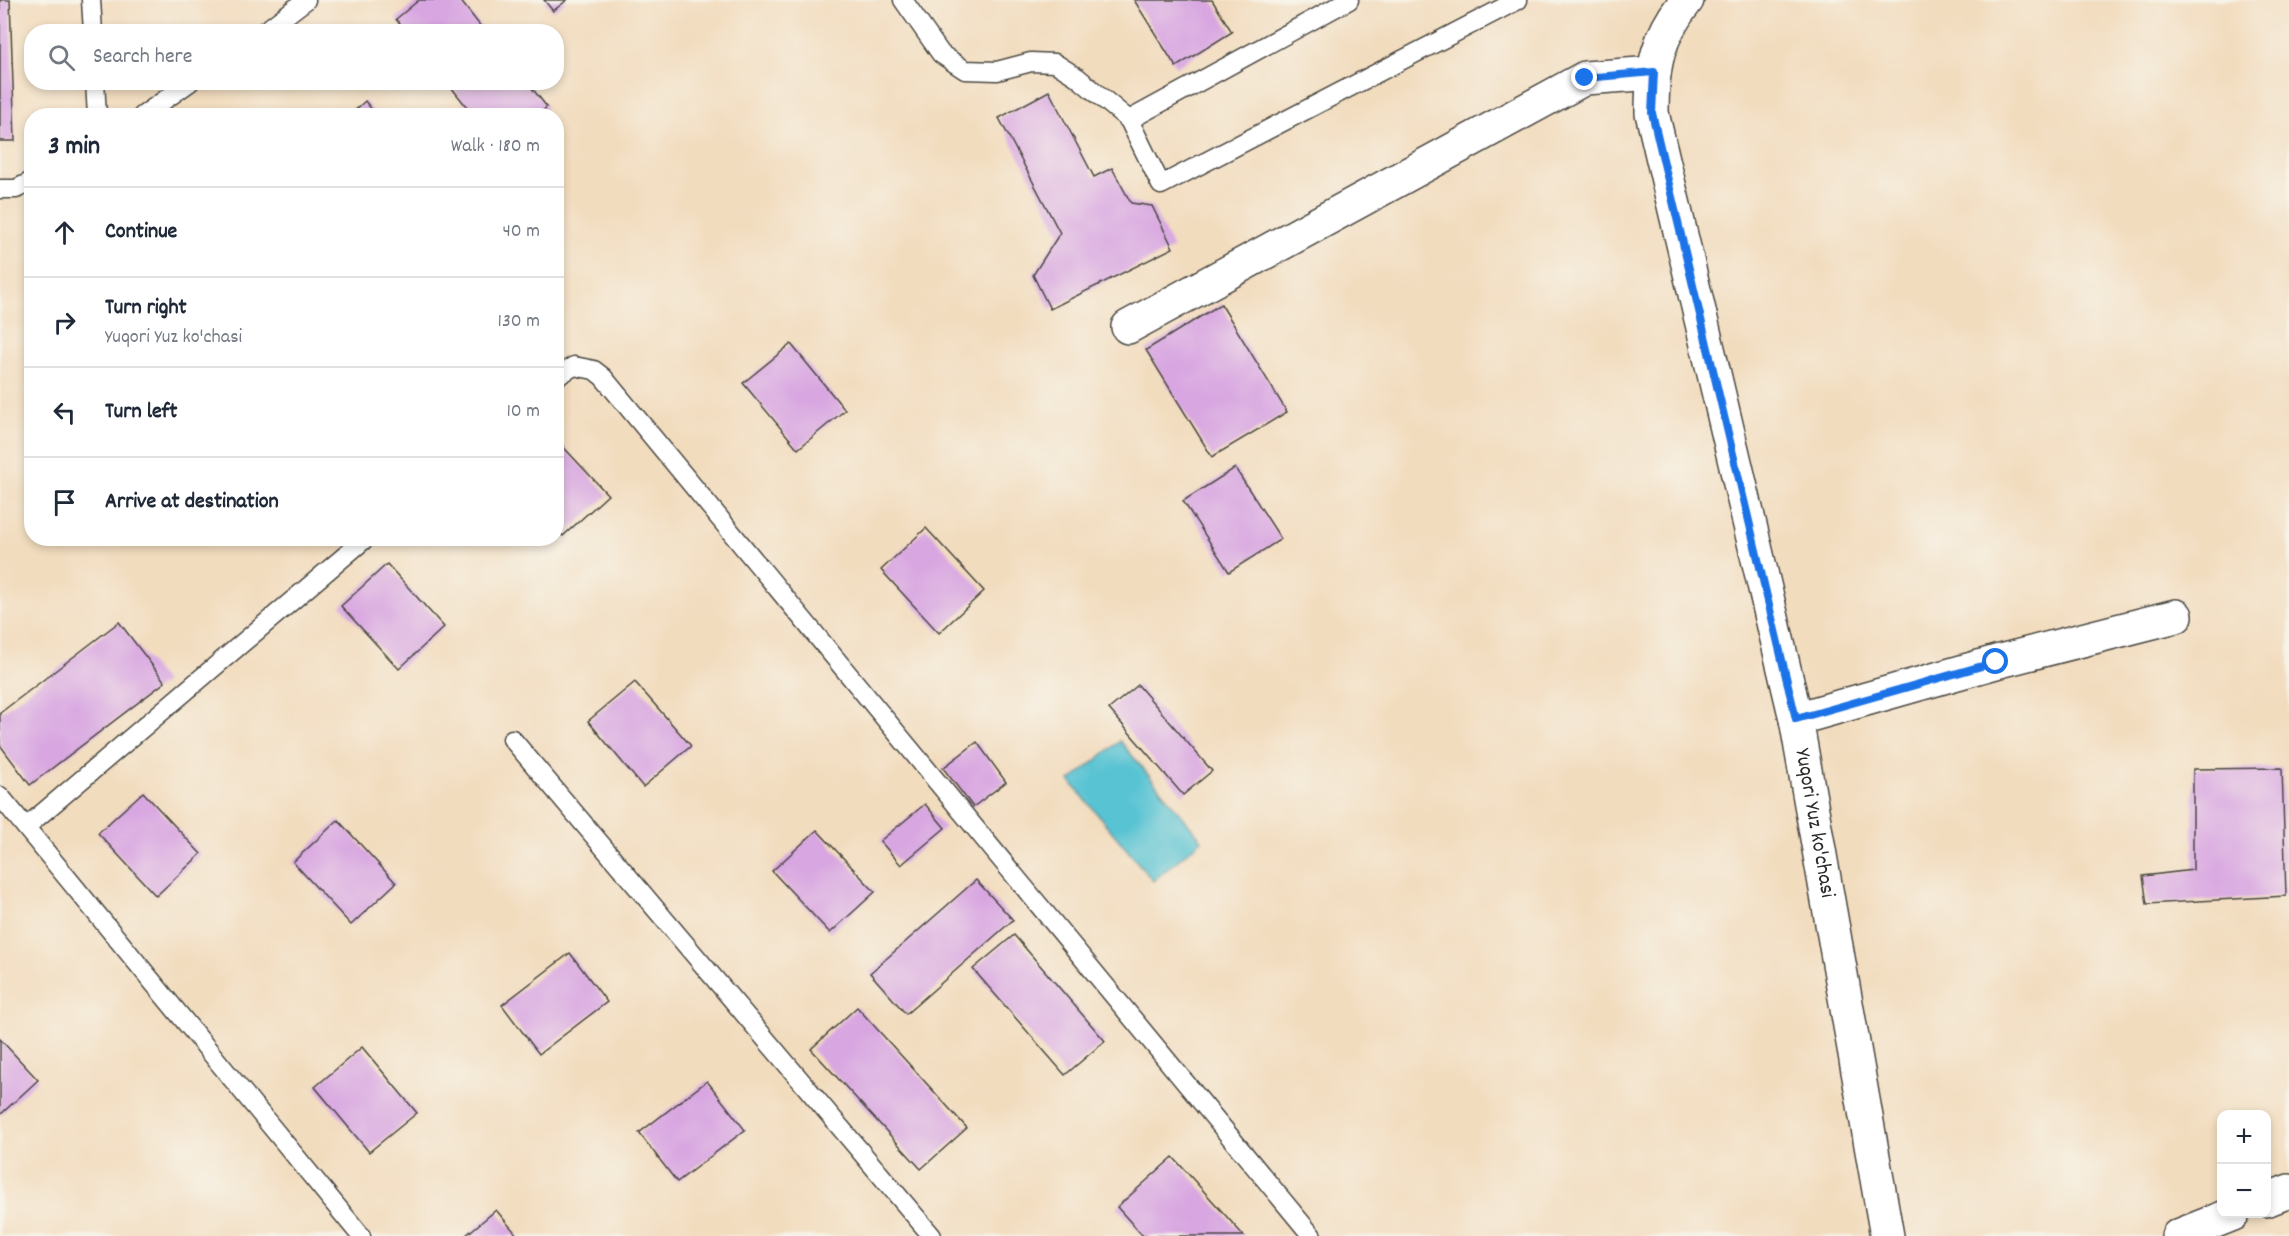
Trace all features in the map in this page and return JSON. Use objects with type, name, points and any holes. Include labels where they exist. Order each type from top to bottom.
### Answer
[{"type":"street","name":"Yuqori Yuz ko'chasi","points":[[1687,0],[1667,28],[1656,56],[1652,113],[1796,719],[1887,1236]]},
{"type":"street","points":[[1128,327],[1585,78],[1654,72]]},
{"type":"street","points":[[1796,719],[1996,662],[2176,616]]},
{"type":"street","points":[[2271,1198],[2289,1191]]},
{"type":"street","points":[[2178,1236],[2223,1218]]},
{"type":"lane","points":[[91,0],[92,24]]},
{"type":"lane","points":[[274,24],[306,0]]},
{"type":"lane","points":[[903,0],[941,54],[965,70],[997,71],[1031,62],[1055,63],[1077,77],[1129,120],[1161,184],[1518,0]]},
{"type":"lane","points":[[1129,120],[1326,5],[1349,0]]},
{"type":"lane","points":[[95,90],[97,108]]},
{"type":"lane","points":[[153,108],[179,90]]},
{"type":"lane","points":[[0,189],[16,189],[24,185]]},
{"type":"lane","points":[[564,370],[574,366],[594,370],[603,377],[1312,1236]]},
{"type":"lane","points":[[26,827],[357,546]]},
{"type":"lane","points":[[512,739],[932,1236]]},
{"type":"lane","points":[[0,796],[361,1236]]},
{"type":"water","points":[[1120,741],[1202,840],[1153,881],[1070,781]]},
{"type":"building","points":[[0,0],[10,0],[15,141],[0,141]]},
{"type":"building","points":[[419,0],[460,0],[479,24],[400,24],[396,19]]},
{"type":"building","points":[[544,0],[567,0],[553,11]]},
{"type":"building","points":[[1134,0],[1212,0],[1232,32],[1176,67]]},
{"type":"building","points":[[453,90],[533,90],[547,107],[546,108],[468,108]]},
{"type":"building","points":[[1049,91],[1094,177],[1112,168],[1131,203],[1152,206],[1173,248],[1050,309],[1033,275],[1060,233],[999,118]]},
{"type":"building","points":[[365,101],[371,108],[358,108]]},
{"type":"building","points":[[1221,304],[1287,412],[1212,457],[1146,350]]},
{"type":"building","points":[[791,344],[845,410],[798,449],[743,383]]},
{"type":"building","points":[[564,448],[608,495],[564,535]]},
{"type":"building","points":[[1235,468],[1281,539],[1229,572],[1183,501]]},
{"type":"building","points":[[926,528],[984,591],[939,633],[881,570]]},
{"type":"building","points":[[387,564],[444,627],[399,669],[341,606]]},
{"type":"building","points":[[119,622],[165,682],[30,785],[0,745],[0,713]]},
{"type":"building","points":[[635,682],[691,746],[643,787],[588,721]]},
{"type":"building","points":[[1138,685],[1212,771],[1183,795],[1109,709]]},
{"type":"building","points":[[977,742],[1006,782],[973,807],[943,768]]},
{"type":"building","points":[[2282,768],[2286,896],[2147,904],[2143,876],[2193,870],[2193,769]]},
{"type":"building","points":[[143,792],[201,854],[156,896],[98,833]]},
{"type":"building","points":[[925,804],[945,828],[901,865],[880,841]]},
{"type":"building","points":[[338,820],[396,883],[351,925],[293,862]]},
{"type":"building","points":[[817,830],[875,892],[830,933],[772,871]]},
{"type":"building","points":[[976,880],[1013,920],[906,1014],[870,973]]},
{"type":"building","points":[[1014,935],[1105,1041],[1065,1075],[973,969]]},
{"type":"building","points":[[570,953],[607,1002],[539,1054],[502,1005]]},
{"type":"building","points":[[857,1007],[967,1128],[921,1169],[811,1049]]},
{"type":"building","points":[[0,1039],[38,1080],[0,1115]]},
{"type":"building","points":[[362,1047],[417,1113],[369,1152],[315,1087]]},
{"type":"building","points":[[707,1081],[745,1130],[677,1182],[639,1133]]},
{"type":"building","points":[[1173,1157],[1244,1236],[1143,1236],[1117,1207]]},
{"type":"building","points":[[496,1210],[518,1236],[465,1236]]},
{"type":"route","points":[[1585,78],[1654,72],[1652,113],[1796,719],[1996,662]]}]
